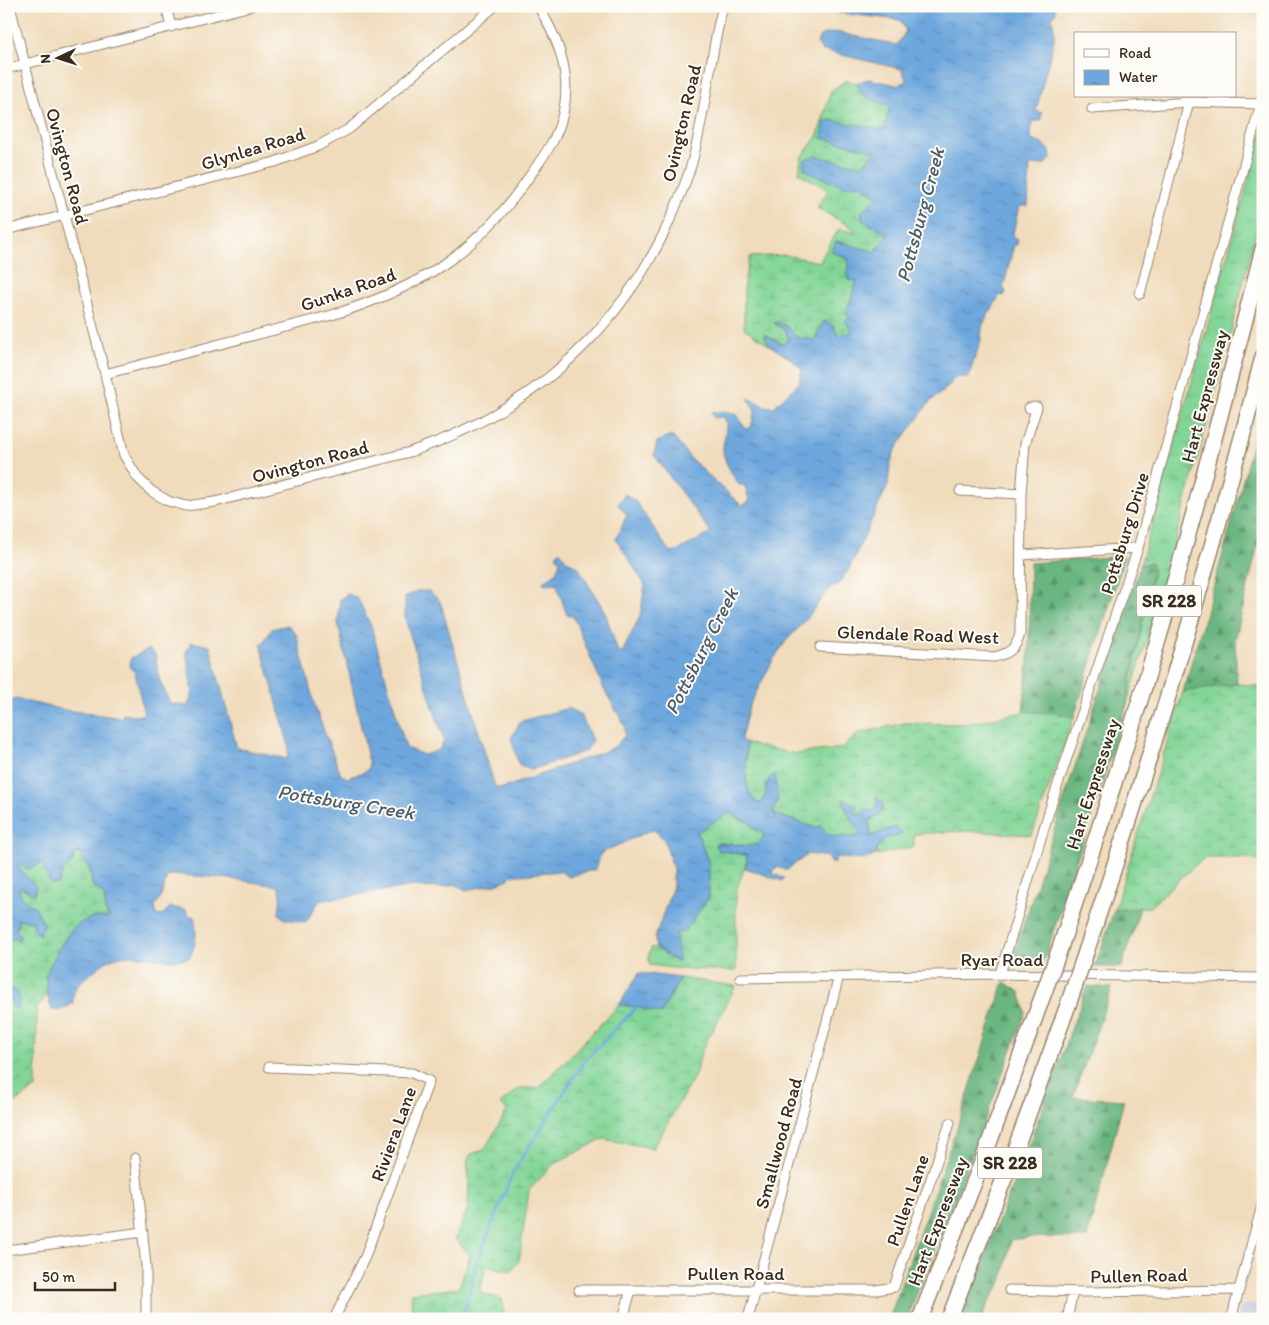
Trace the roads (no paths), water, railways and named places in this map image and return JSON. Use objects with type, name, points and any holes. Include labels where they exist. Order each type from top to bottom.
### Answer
[{"type":"highway","name":"Hart Expressway","points":[[920,1319],[978,1174],[1060,948],[1109,800],[1153,658],[1204,475],[1263,249]]},
{"type":"highway","name":"SR 228","points":[[949,1319],[1011,1162],[1068,1005],[1126,833],[1186,639],[1263,356]]},
{"type":"street","name":"Ovington Road","points":[[10,6],[124,454],[137,477],[151,491],[168,501],[186,506],[215,502],[410,452],[438,442],[471,427],[529,392],[589,341],[625,299],[650,260],[673,214],[691,167],[700,132],[723,6]]},
{"type":"street","points":[[166,6],[171,27]]},
{"type":"street","points":[[6,69],[251,6]]},
{"type":"street","name":"Glynlea Road","points":[[6,230],[275,162],[318,146],[344,132],[363,118],[495,6]]},
{"type":"street","name":"Gunka Road","points":[[105,374],[369,304],[400,291],[469,246],[514,199],[547,152],[559,127],[566,95],[564,66],[556,38],[538,6]]},
{"type":"street","points":[[1092,109],[1189,102],[1262,100]]},
{"type":"street","name":"Pottsburg Drive","points":[[1000,974],[1050,805],[1138,548],[1262,100]]},
{"type":"street","points":[[1140,294],[1189,102]]},
{"type":"street","points":[[1029,408],[1037,408],[1025,444],[1021,494],[1021,555],[1138,548]]},
{"type":"street","points":[[960,491],[1021,494]]},
{"type":"street","name":"Glendale Road West","points":[[820,647],[994,657],[1005,655],[1013,649],[1020,634],[1021,555]]},
{"type":"street","name":"Ryar Road","points":[[740,978],[1000,974],[1263,978]]},
{"type":"street","name":"Smallwood Road","points":[[748,1319],[839,976]]},
{"type":"street","name":"Riviera Lane","points":[[269,1068],[412,1073],[430,1081],[365,1257],[334,1319]]},
{"type":"street","name":"Pullen Lane","points":[[894,1287],[950,1123]]},
{"type":"street","points":[[135,1158],[146,1266],[146,1319]]},
{"type":"street","points":[[1231,1319],[1263,1202]]},
{"type":"street","points":[[6,1250],[142,1232]]},
{"type":"street","name":"Pullen Road","points":[[578,1290],[876,1290],[894,1287]]},
{"type":"street","points":[[623,1319],[631,1290]]},
{"type":"street","name":"Pullen Road","points":[[1009,1290],[1074,1292],[1239,1290]]},
{"type":"street","points":[[1066,1319],[1074,1292]]},
{"type":"water","name":"Pottsburg Creek","points":[[833,6],[1055,6],[1055,13],[1052,18],[1055,35],[1036,111],[1042,113],[1041,121],[1032,121],[1031,140],[1048,148],[1051,159],[1044,165],[1030,165],[1028,206],[1019,206],[1012,238],[1018,239],[1017,245],[1014,245],[1003,289],[1006,291],[1004,296],[1001,295],[998,298],[982,326],[981,340],[968,378],[954,378],[948,387],[929,403],[894,453],[890,465],[888,485],[849,569],[838,585],[831,586],[773,660],[749,706],[741,738],[746,743],[747,786],[754,800],[760,804],[765,796],[770,777],[775,774],[777,803],[773,811],[774,814],[816,828],[821,825],[827,834],[837,837],[860,836],[858,827],[848,814],[843,799],[857,805],[855,811],[858,815],[862,814],[867,807],[872,812],[874,811],[877,806],[876,797],[883,803],[883,806],[879,814],[869,822],[871,836],[895,827],[902,832],[901,835],[886,838],[877,848],[876,855],[863,860],[835,857],[835,863],[830,863],[829,857],[808,854],[787,870],[776,867],[773,874],[784,878],[782,881],[745,868],[747,855],[718,850],[715,844],[718,843],[749,846],[757,844],[763,838],[763,830],[759,832],[755,830],[748,822],[729,813],[697,832],[709,864],[709,897],[686,930],[676,933],[679,961],[676,962],[656,947],[655,937],[673,886],[673,869],[664,839],[653,829],[601,853],[596,869],[568,877],[560,871],[509,876],[509,879],[496,884],[466,890],[455,884],[434,888],[414,886],[319,901],[306,922],[285,919],[279,914],[281,894],[278,886],[215,877],[167,876],[160,900],[155,905],[156,915],[161,916],[170,907],[186,910],[188,915],[194,917],[196,937],[190,957],[171,960],[130,955],[111,959],[79,984],[75,990],[73,1003],[63,1009],[52,1010],[47,995],[46,974],[58,950],[70,931],[83,921],[94,917],[109,918],[109,916],[105,910],[105,896],[92,885],[91,872],[80,853],[75,853],[72,863],[64,869],[58,884],[51,884],[44,870],[44,863],[28,869],[19,864],[17,866],[36,886],[34,895],[21,887],[18,890],[24,900],[36,908],[44,925],[39,935],[34,930],[33,922],[18,919],[16,931],[21,935],[19,940],[14,938],[7,945],[9,950],[6,951],[6,883],[9,880],[6,875],[6,853],[9,854],[10,839],[6,837],[6,697],[65,710],[122,718],[123,714],[136,716],[144,714],[135,672],[129,667],[131,658],[149,649],[155,654],[160,681],[170,703],[188,706],[193,692],[186,652],[191,642],[210,646],[237,748],[287,759],[289,746],[261,646],[272,629],[288,625],[296,634],[315,707],[341,775],[348,778],[368,770],[369,763],[338,623],[340,599],[348,594],[358,599],[371,626],[406,748],[424,755],[439,750],[444,741],[405,619],[405,597],[417,591],[429,591],[440,601],[495,787],[503,788],[603,752],[616,746],[625,735],[625,726],[604,689],[573,616],[567,615],[556,583],[545,585],[543,582],[555,574],[560,562],[556,554],[560,551],[566,560],[578,567],[605,612],[618,652],[623,651],[640,616],[645,585],[616,539],[627,515],[618,504],[625,494],[636,502],[669,551],[673,553],[711,533],[654,455],[657,442],[666,437],[673,437],[691,459],[742,506],[750,501],[744,485],[739,485],[725,458],[723,449],[726,429],[724,417],[714,418],[711,413],[736,414],[746,429],[751,427],[755,411],[748,398],[765,406],[774,407],[799,383],[802,369],[791,359],[769,345],[764,334],[782,344],[789,340],[786,331],[774,323],[777,322],[786,326],[798,338],[814,340],[824,321],[834,326],[838,335],[853,332],[845,321],[849,317],[846,313],[857,281],[848,280],[848,258],[832,252],[836,241],[876,252],[888,234],[862,220],[862,212],[878,196],[860,184],[845,186],[815,175],[804,169],[805,159],[815,156],[862,166],[876,151],[822,138],[825,121],[831,120],[884,130],[890,107],[862,95],[857,83],[868,79],[897,85],[907,81],[901,69],[821,50],[817,42],[821,35],[836,32],[897,45],[906,31],[900,20],[838,13]]},
{"type":"water","points":[[569,708],[581,716],[592,740],[586,751],[531,770],[519,765],[511,738],[521,721]]},
{"type":"water","points":[[639,973],[680,978],[661,1014],[637,1007],[619,1005]]},
{"type":"water","points":[[6,986],[16,991],[20,999],[18,1007],[14,1008],[12,1006],[12,999],[6,998]]},
{"type":"waterway","points":[[461,1319],[476,1265],[513,1172],[584,1061],[637,1007]]}]
